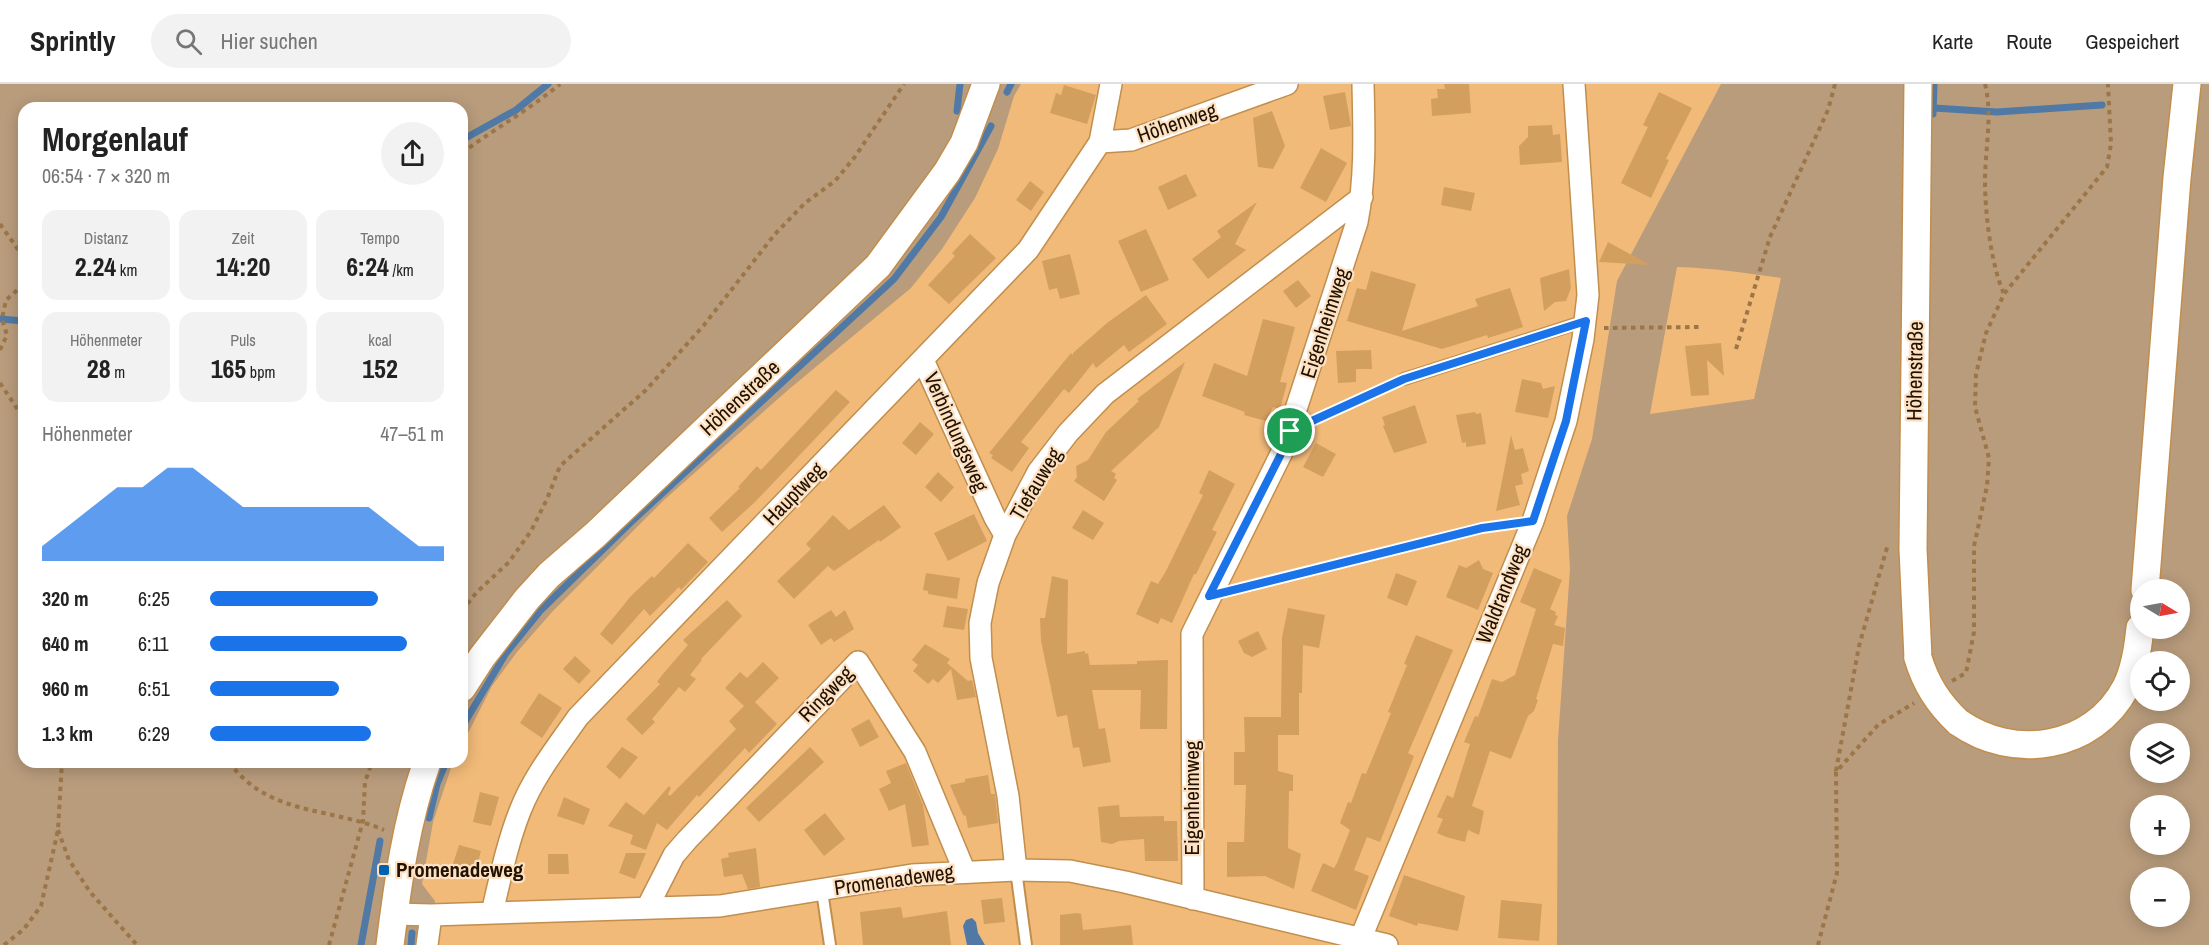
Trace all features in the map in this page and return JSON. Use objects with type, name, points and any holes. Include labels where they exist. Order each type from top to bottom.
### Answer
[{"type":"street","name":"Höhenstraße","points":[[468,679],[504,628],[549,575],[612,519],[878,266],[948,172],[964,143],[986,84]]},
{"type":"street","name":"Hauptweg","points":[[492,913],[506,854],[520,809],[543,765],[578,717],[1028,250],[1100,142],[1111,84]]},
{"type":"street","name":"Höhenweg","points":[[1100,142],[1131,140],[1287,84]]},
{"type":"street","name":"Eigenheimweg","points":[[1193,899],[1191,634],[1282,452],[1358,222],[1365,157],[1363,84]]},
{"type":"street","name":"Waldrandweg","points":[[1359,942],[1533,521],[1566,421],[1585,324],[1588,265],[1574,84]]},
{"type":"street","name":"Höhenstraße","points":[[1918,84],[1913,542],[1918,658],[1926,680],[1935,698],[1958,722],[1976,734],[2011,745],[2035,746],[2073,736],[2097,721],[2117,701],[2125,689],[2134,666],[2138,639]]},
{"type":"street","points":[[2146,579],[2177,177],[2187,84]]},
{"type":"street","name":"Tiefauweg","points":[[1016,870],[1008,796],[981,658],[980,623],[988,583],[1005,535],[1038,472],[1068,433],[1105,394],[1362,197]]},
{"type":"street","name":"Verbindungsweg","points":[[923,360],[995,518],[1005,535]]},
{"type":"street","name":"Ringweg","points":[[647,908],[674,855],[858,662],[915,752],[964,870]]},
{"type":"street","points":[[390,945],[405,839],[425,768]]},
{"type":"street","name":"Promenadeweg","points":[[394,914],[431,915],[720,906],[912,875],[964,870],[1016,870],[1070,872],[1193,899],[1359,942],[1387,945]]},
{"type":"street","points":[[427,945],[431,915]]},
{"type":"lane","points":[[1404,379],[1585,324]]},
{"type":"lane","points":[[1016,870],[1026,945]]},
{"type":"lane","points":[[822,891],[830,945]]},
{"type":"path","points":[[468,149],[560,84]]},
{"type":"path","points":[[468,603],[509,561],[531,531],[560,466],[646,390],[704,325],[775,234],[805,203],[841,173],[904,84]]},
{"type":"path","points":[[1736,349],[1770,237],[1828,110],[1835,84]]},
{"type":"path","points":[[1984,84],[1990,102],[1985,182],[1992,252],[2004,294]]},
{"type":"path","points":[[1955,680],[1966,673],[1974,632],[1974,546],[1987,486],[1989,458],[1975,407],[1976,374],[1986,333],[2004,294],[2107,167],[2111,144],[2108,84]]},
{"type":"path","points":[[0,224],[18,250]]},
{"type":"path","points":[[0,351],[7,335],[2,319],[6,300],[18,289]]},
{"type":"path","points":[[1585,324],[1699,327]]},
{"type":"path","points":[[1290,431],[1404,379]]},
{"type":"path","points":[[0,383],[18,410]]},
{"type":"path","points":[[1209,596],[1482,528],[1533,521]]},
{"type":"path","points":[[1818,945],[1837,873],[1836,772],[1859,646],[1891,533]]},
{"type":"path","points":[[1836,772],[1878,725],[1911,705]]},
{"type":"path","points":[[4,945],[24,929],[41,906],[58,830],[62,768]]},
{"type":"path","points":[[235,768],[255,788],[276,801],[326,815],[363,821],[405,839]]},
{"type":"path","points":[[329,945],[363,821],[365,782],[370,768]]},
{"type":"path","points":[[58,830],[69,860],[90,892],[137,945]]},
{"type":"shaded area","points":[[0,84],[1021,84],[1014,96],[998,149],[975,198],[942,249],[911,288],[788,390],[664,500],[552,612],[517,652],[492,686],[468,733],[468,102],[18,102],[18,768],[451,768],[433,822],[422,884],[435,901],[437,945],[0,945]]},
{"type":"shaded area","points":[[1721,84],[2209,84],[2209,945],[1557,945],[1558,740],[1570,569],[1567,516],[1592,439],[1617,281]],"holes":[[[1677,267],[1781,278],[1754,399],[1650,414]]]},
{"type":"water","points":[[972,918],[976,922],[978,933],[985,945],[967,945],[963,926],[966,920]]},
{"type":"building","points":[[1444,84],[1469,84],[1471,113],[1432,116],[1431,99],[1438,98],[1437,89],[1445,89]]},
{"type":"building","points":[[1064,85],[1096,95],[1087,124],[1050,113],[1056,93],[1061,95]]},
{"type":"building","points":[[1345,92],[1351,126],[1330,130],[1323,96]]},
{"type":"building","points":[[1659,92],[1692,108],[1666,159],[1669,160],[1651,198],[1621,183],[1648,127],[1643,125]]},
{"type":"building","points":[[1272,111],[1285,146],[1273,169],[1258,167],[1253,118]]},
{"type":"building","points":[[1552,125],[1553,135],[1560,134],[1562,162],[1520,165],[1519,146],[1528,137],[1528,126]]},
{"type":"building","points":[[1321,148],[1347,163],[1326,202],[1300,188]]},
{"type":"building","points":[[1186,174],[1197,196],[1168,210],[1158,187]]},
{"type":"building","points":[[1030,181],[1044,192],[1031,211],[1016,200]]},
{"type":"building","points":[[1444,187],[1475,193],[1471,211],[1441,205]]},
{"type":"building","points":[[1257,202],[1235,244],[1246,250],[1208,279],[1192,259],[1221,237],[1217,231]]},
{"type":"building","points":[[1146,229],[1169,280],[1141,292],[1118,241]]},
{"type":"building","points":[[970,234],[996,258],[949,304],[928,285],[955,256],[952,253]]},
{"type":"building","points":[[1608,242],[1650,265],[1599,262]]},
{"type":"building","points":[[1070,254],[1080,294],[1060,299],[1057,288],[1049,290],[1042,261]]},
{"type":"building","points":[[1569,269],[1571,288],[1566,301],[1555,302],[1544,311],[1540,278]]},
{"type":"building","points":[[1371,271],[1416,284],[1402,331],[1478,306],[1475,299],[1510,288],[1523,327],[1442,349],[1347,321],[1357,288],[1366,290]]},
{"type":"building","points":[[1298,280],[1311,296],[1296,308],[1283,291]]},
{"type":"building","points":[[1146,295],[1167,324],[1129,352],[1124,345],[1096,368],[1093,363],[1069,393],[1064,389],[1021,442],[1029,448],[1012,472],[991,458],[993,455],[989,453],[1071,353],[1073,355],[1107,323]]},
{"type":"building","points":[[1263,319],[1295,327],[1280,382],[1287,383],[1280,409],[1273,407],[1266,421],[1244,415],[1245,412],[1202,396],[1214,363],[1247,376]]},
{"type":"building","points":[[1721,343],[1724,376],[1707,360],[1709,395],[1691,396],[1685,346]]},
{"type":"building","points":[[1371,350],[1372,369],[1356,369],[1356,382],[1338,383],[1336,351]]},
{"type":"building","points":[[1185,362],[1159,427],[1111,471],[1116,474],[1114,478],[1117,480],[1104,501],[1074,481],[1077,477],[1076,466],[1088,460],[1106,432],[1139,401],[1137,399]]},
{"type":"building","points":[[1522,379],[1541,383],[1543,389],[1555,386],[1548,418],[1515,412]]},
{"type":"building","points":[[836,390],[850,402],[755,502],[722,532],[709,518],[740,488],[738,487],[757,466],[761,470]]},
{"type":"building","points":[[1415,405],[1427,443],[1394,453],[1383,426],[1385,425],[1382,417]]},
{"type":"building","points":[[1475,412],[1476,414],[1481,413],[1486,444],[1466,447],[1466,442],[1462,443],[1456,415]]},
{"type":"building","points":[[920,422],[934,434],[916,455],[902,443]]},
{"type":"building","points":[[1511,435],[1515,450],[1523,448],[1529,471],[1521,474],[1523,484],[1515,486],[1520,505],[1496,511]]},
{"type":"building","points":[[1316,443],[1336,454],[1323,477],[1303,467]]},
{"type":"building","points":[[1209,470],[1235,484],[1212,530],[1217,532],[1194,574],[1172,623],[1161,618],[1158,624],[1136,614],[1151,581],[1158,584],[1166,571],[1203,495],[1199,493]]},
{"type":"building","points":[[938,472],[954,487],[941,502],[925,487]]},
{"type":"building","points":[[884,505],[901,527],[880,542],[879,540],[834,571],[828,566],[794,599],[777,581],[811,549],[806,544],[833,515],[849,530]]},
{"type":"building","points":[[1083,510],[1104,523],[1093,540],[1072,528]]},
{"type":"building","points":[[974,514],[987,541],[948,561],[934,533]]},
{"type":"building","points":[[688,543],[708,562],[681,590],[679,587],[650,616],[644,609],[612,645],[600,634],[631,596],[652,576],[654,578]]},
{"type":"building","points":[[1479,560],[1483,569],[1493,573],[1478,610],[1446,597],[1459,565],[1466,568]]},
{"type":"building","points":[[1534,568],[1562,580],[1550,609],[1558,616],[1554,625],[1565,628],[1563,646],[1553,644],[1534,711],[1528,716],[1511,759],[1490,751],[1472,806],[1484,811],[1479,835],[1468,830],[1465,842],[1446,837],[1437,833],[1443,819],[1437,817],[1447,795],[1453,798],[1470,744],[1464,742],[1475,716],[1478,717],[1492,679],[1502,682],[1515,675],[1536,609],[1520,602]]},
{"type":"building","points":[[926,573],[960,578],[957,599],[928,594],[928,591],[923,590]]},
{"type":"building","points":[[1396,573],[1417,581],[1407,606],[1387,598]]},
{"type":"building","points":[[1052,576],[1068,580],[1067,654],[1085,651],[1085,654],[1088,653],[1090,665],[1137,664],[1137,661],[1168,660],[1167,729],[1140,729],[1141,690],[1092,690],[1099,729],[1105,728],[1111,762],[1083,767],[1079,747],[1073,748],[1067,715],[1057,717],[1041,641],[1040,618],[1045,618]]},
{"type":"building","points":[[727,600],[742,616],[701,659],[690,675],[696,679],[685,692],[679,687],[652,719],[655,722],[642,735],[626,719],[660,684],[657,682],[688,645],[683,640]]},
{"type":"building","points":[[947,606],[968,609],[964,630],[943,627]]},
{"type":"building","points":[[1288,608],[1325,615],[1319,648],[1303,645],[1302,693],[1299,693],[1299,735],[1278,735],[1278,771],[1293,775],[1293,791],[1289,791],[1288,848],[1301,854],[1294,889],[1265,876],[1227,877],[1227,842],[1244,842],[1246,785],[1234,785],[1234,752],[1245,752],[1244,717],[1281,717],[1282,637]]},
{"type":"building","points":[[831,610],[836,617],[845,610],[854,629],[834,642],[831,638],[821,645],[808,625]]},
{"type":"building","points":[[1258,631],[1267,649],[1252,657],[1244,653],[1238,641]]},
{"type":"building","points":[[1416,635],[1453,650],[1408,753],[1414,756],[1380,842],[1367,837],[1354,870],[1369,876],[1356,910],[1311,891],[1323,863],[1334,868],[1337,863],[1350,830],[1340,823],[1348,802],[1351,803],[1362,773],[1366,774],[1391,713],[1388,712]]},
{"type":"building","points":[[925,644],[950,659],[947,663],[968,681],[972,680],[976,697],[957,700],[951,669],[938,683],[933,679],[928,684],[913,671],[918,665],[912,660]]},
{"type":"building","points":[[575,656],[591,671],[579,684],[563,669]]},
{"type":"building","points":[[763,662],[779,678],[755,702],[777,724],[749,753],[745,748],[699,797],[697,795],[667,830],[657,823],[646,850],[630,844],[633,835],[608,826],[626,802],[644,815],[669,786],[670,796],[736,729],[729,721],[744,706],[725,688],[740,672],[747,678]]},
{"type":"building","points":[[539,693],[562,708],[542,738],[520,723]]},
{"type":"building","points":[[869,719],[879,737],[860,747],[851,729]]},
{"type":"building","points":[[622,747],[638,757],[620,779],[606,767]]},
{"type":"building","points":[[810,747],[824,762],[759,822],[746,808]]},
{"type":"building","points":[[906,763],[923,805],[929,845],[912,847],[905,804],[889,811],[879,789],[891,783],[886,771]]},
{"type":"building","points":[[988,775],[991,794],[995,794],[998,823],[968,828],[966,816],[963,815],[950,785],[965,782],[965,779]]},
{"type":"building","points":[[480,792],[499,797],[491,826],[473,822]]},
{"type":"building","points":[[564,797],[590,809],[584,825],[557,816]]},
{"type":"building","points":[[1119,805],[1120,817],[1164,816],[1164,821],[1177,821],[1178,861],[1145,861],[1144,839],[1119,841],[1112,844],[1101,842],[1098,807]]},
{"type":"building","points":[[825,813],[845,839],[824,856],[804,830]]},
{"type":"building","points":[[459,845],[481,851],[476,870],[453,864]]},
{"type":"building","points":[[756,848],[760,887],[748,889],[742,874],[724,877],[721,859],[729,857],[728,853]]},
{"type":"building","points":[[626,853],[646,853],[635,879],[619,873]]},
{"type":"building","points":[[548,854],[568,854],[569,874],[548,874]]},
{"type":"building","points":[[1404,875],[1465,896],[1458,931],[1418,923],[1417,926],[1389,916]]},
{"type":"building","points":[[1002,898],[1005,922],[984,924],[981,900]]},
{"type":"building","points":[[1501,900],[1542,904],[1539,941],[1498,938]]},
{"type":"building","points":[[901,907],[903,918],[947,911],[951,945],[863,945],[860,912]]},
{"type":"building","points":[[1081,914],[1083,930],[1131,925],[1133,945],[1060,945],[1060,915]]},
{"type":"waterway","points":[[468,137],[516,110],[548,84]]},
{"type":"waterway","points":[[957,111],[960,84]]},
{"type":"waterway","points":[[1007,92],[1011,84]]},
{"type":"waterway","points":[[1933,114],[1934,84]]},
{"type":"waterway","points":[[1934,108],[1997,112],[2102,105]]},
{"type":"waterway","points":[[468,717],[506,653],[540,611],[630,523],[894,279],[941,217],[991,126]]},
{"type":"waterway","points":[[0,319],[18,320]]},
{"type":"waterway","points":[[429,818],[437,784],[444,768]]},
{"type":"waterway","points":[[361,945],[380,841]]},
{"type":"waterway","points":[[411,945],[412,933]]},
{"type":"place","name":"Promenadeweg","points":[[384,870]]},
{"type":"route","points":[[1586,321],[1566,421],[1533,521],[1482,528],[1209,596],[1282,452],[1290,431],[1404,379],[1586,321]]}]
